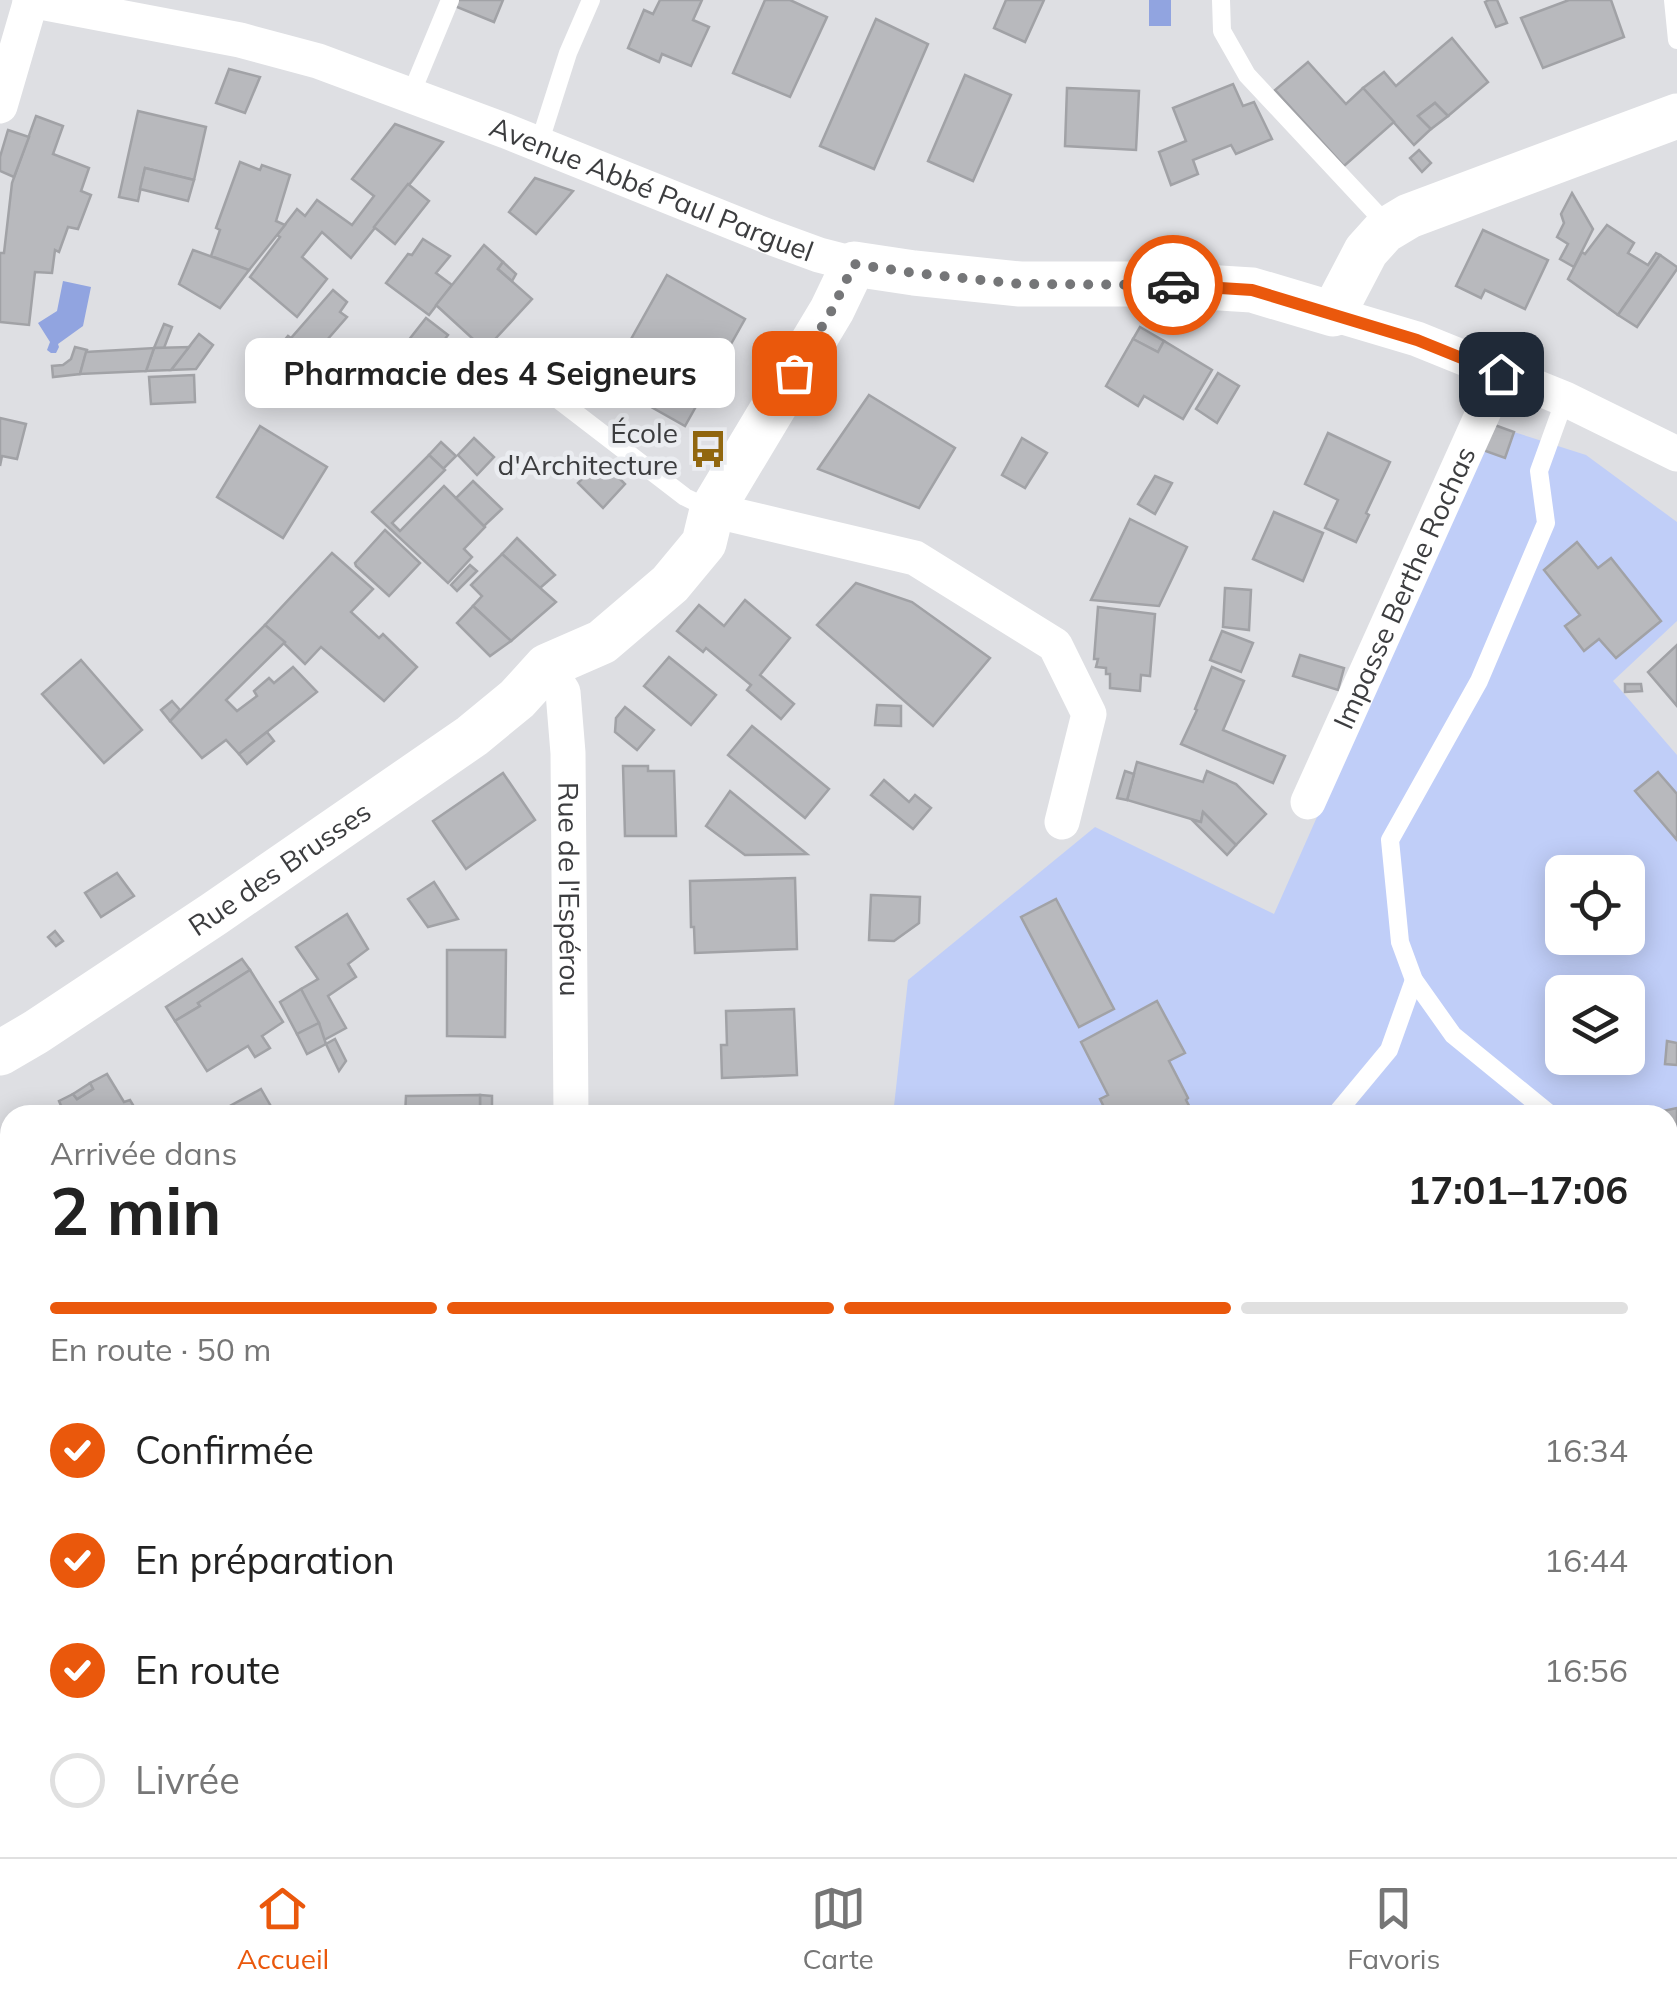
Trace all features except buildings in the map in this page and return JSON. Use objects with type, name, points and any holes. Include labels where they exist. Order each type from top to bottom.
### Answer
[{"type":"street","name":"Avenue Abbé Paul Parguel","points":[[30,0],[128,9],[274,48],[411,94],[767,236],[854,264],[1020,284],[1156,284],[1252,290],[1417,340],[1565,399],[1677,454]]},
{"type":"street","points":[[0,106],[30,0]]},
{"type":"street","points":[[1333,314],[1366,251],[1389,228],[1409,216],[1677,116]]},
{"type":"street","name":"Rue des Brusses","points":[[0,1053],[214,914],[472,736],[517,699],[586,621],[640,574],[682,528],[712,510],[832,310],[854,264]]},
{"type":"street","name":"Impasse Berthe Rochas","points":[[1308,802],[1501,374]]},
{"type":"street","points":[[712,510],[915,558],[1055,645],[1089,714],[1062,822]]},
{"type":"street","name":"Rue des Brusses","points":[[0,1018],[308,820],[504,684],[547,666]]},
{"type":"street","name":"Rue de l'Espérou","points":[[547,666],[563,692],[568,753],[571,1105]]},
{"type":"lane","points":[[411,94],[450,0]]},
{"type":"lane","points":[[539,144],[568,53],[590,0]]},
{"type":"lane","points":[[1221,0],[1222,32],[1248,75],[1389,228]]},
{"type":"lane","points":[[1674,0],[1677,40]]},
{"type":"lane","points":[[509,362],[685,497],[712,510]]},
{"type":"lane","points":[[1539,1105],[1453,1035],[1414,980],[1400,942],[1390,840],[1480,681],[1546,523],[1539,471],[1565,399]]},
{"type":"lane","points":[[1343,1105],[1390,1050],[1414,980]]},
{"type":"shaded area","points":[[1149,0],[1171,0],[1171,26],[1149,26]]},
{"type":"shaded area","points":[[63,281],[91,287],[83,326],[58,344],[56,353],[51,353],[47,350],[50,342],[38,323],[57,311]]},
{"type":"shaded area","points":[[1514,432],[1586,455],[1677,522],[1677,621],[1613,681],[1677,755],[1677,1105],[894,1105],[908,980],[1095,827],[1274,914],[1480,449],[1504,458]]},
{"type":"way so far","points":[[794,373],[854,264],[1020,284],[1173,285]]},
{"type":"place","name":"Pharmacie des 4 Seigneurs","points":[[794,373]]},
{"type":"place","name":"École d'Architecture","points":[[708,449]]},
{"type":"route","points":[[1173,285],[1252,290],[1417,340],[1501,374]]}]
